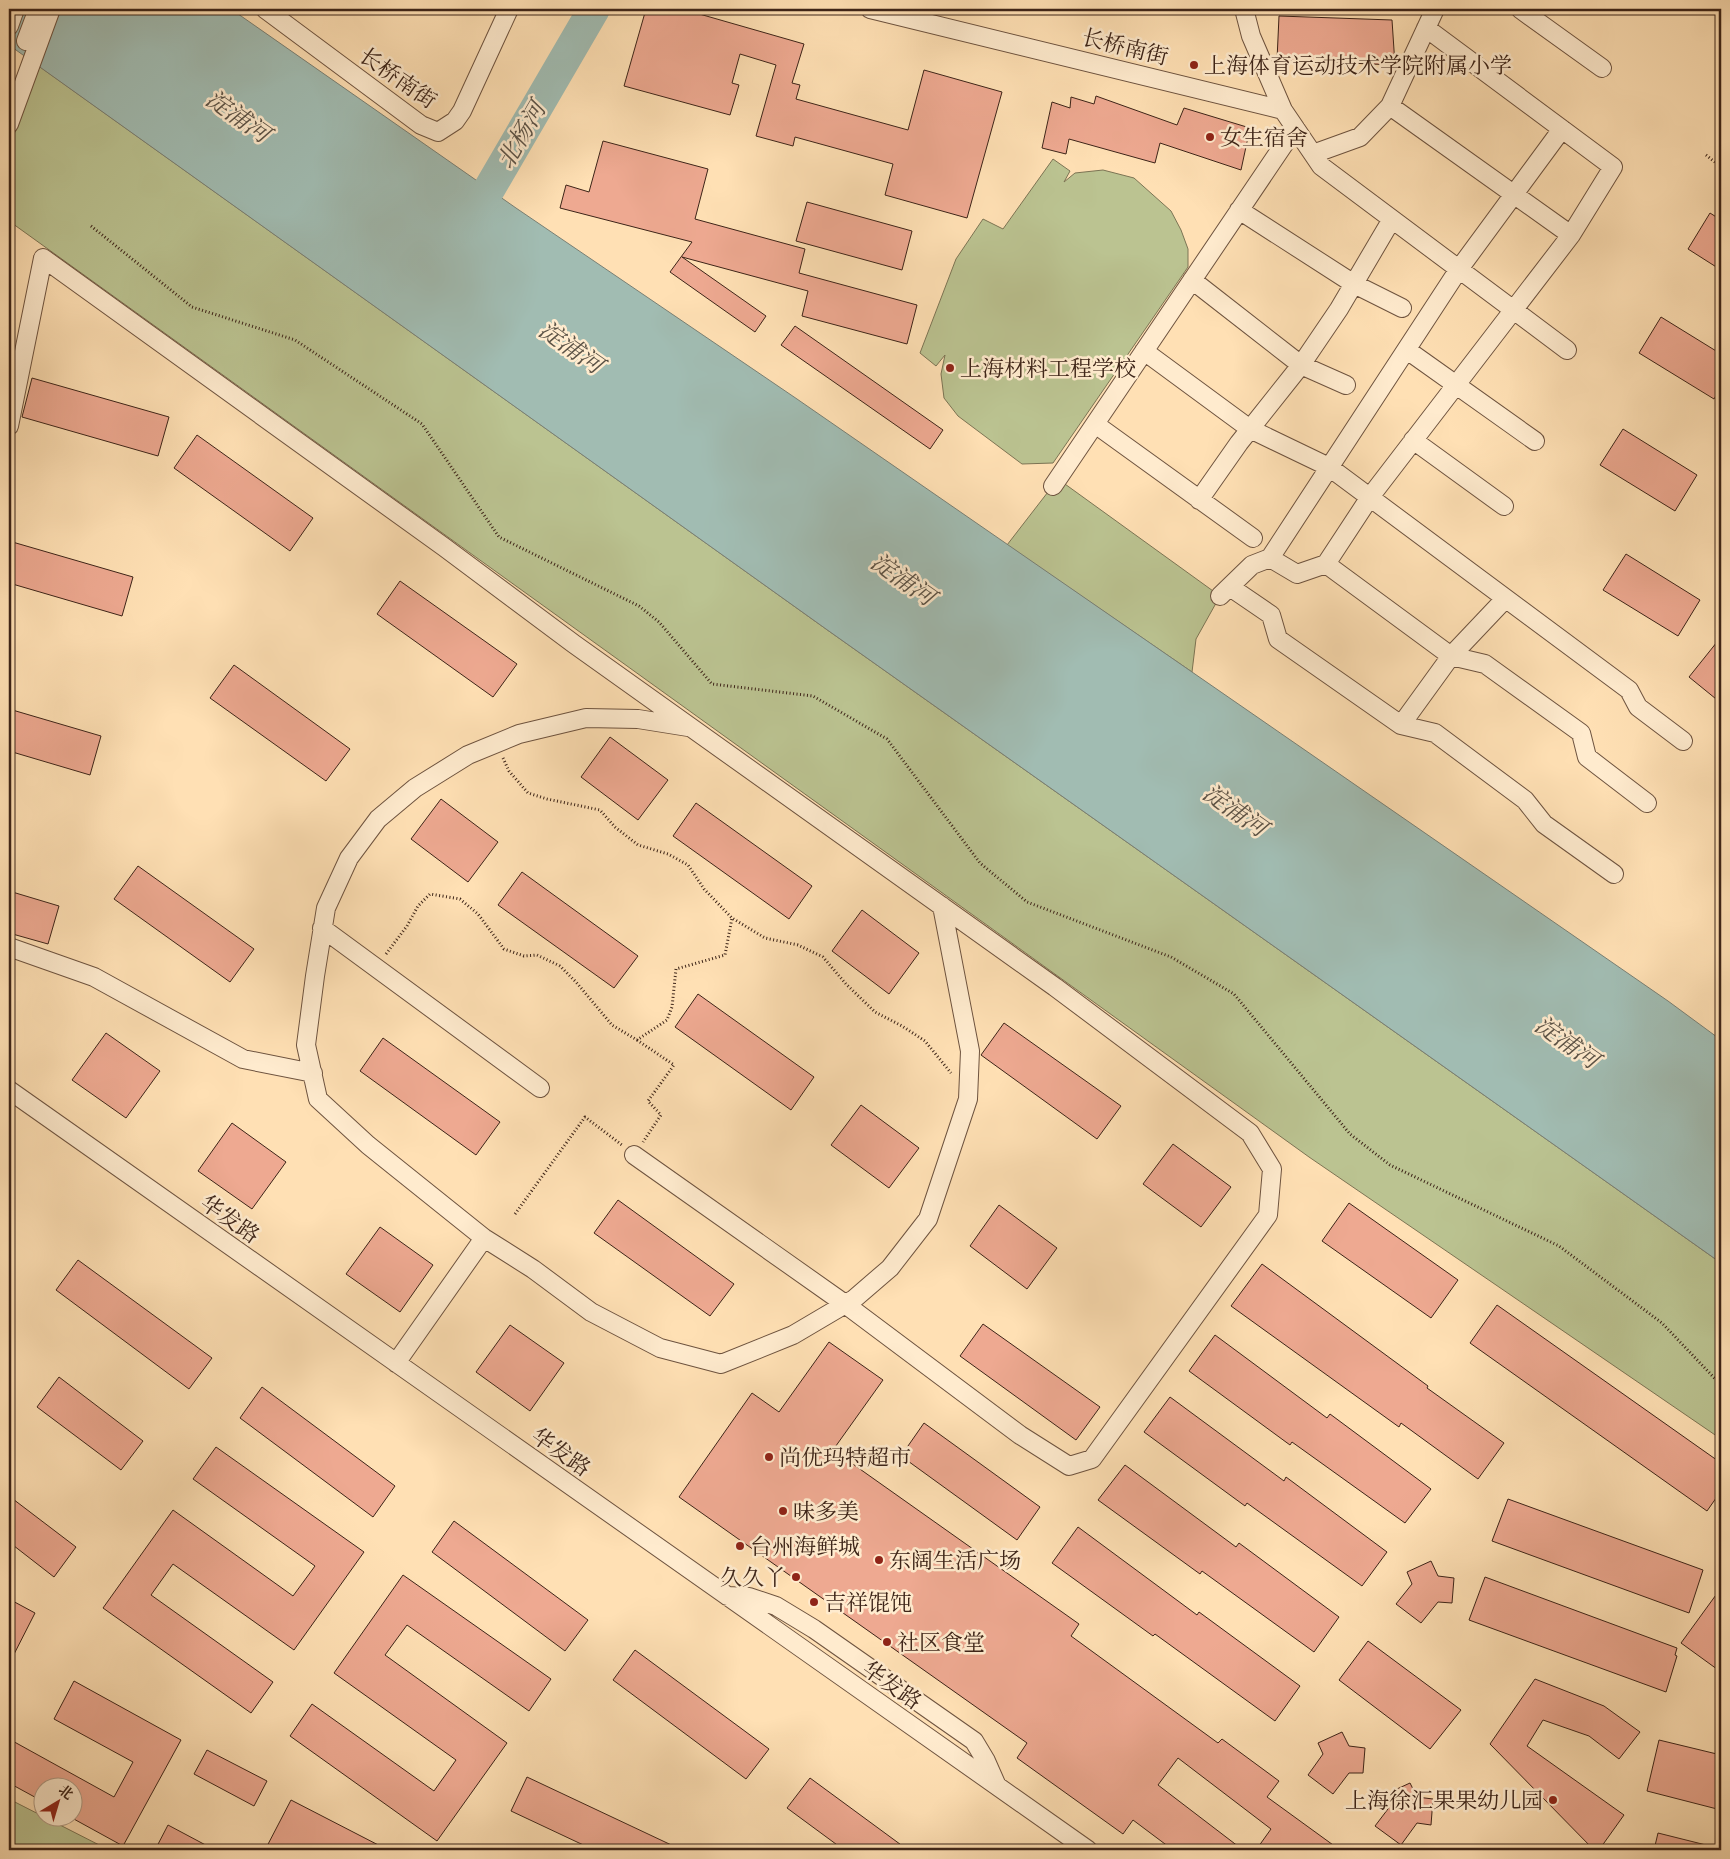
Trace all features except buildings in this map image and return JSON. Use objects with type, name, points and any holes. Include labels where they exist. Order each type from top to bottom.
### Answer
[{"type":"street","points":[[9,26],[15,9]]},
{"type":"street","points":[[9,89],[38,9]]},
{"type":"street","points":[[9,124],[51,9]]},
{"type":"street","name":"长桥南街","points":[[264,9],[422,125],[438,132],[456,121],[509,9]]},
{"type":"street","name":"长桥南街","points":[[870,9],[1283,110]]},
{"type":"street","points":[[1244,9],[1251,36],[1283,110],[1321,166],[1567,350]]},
{"type":"street","points":[[1313,154],[1360,137],[1390,106],[1435,9]]},
{"type":"street","points":[[1520,9],[1602,68]]},
{"type":"street","points":[[1270,558],[1297,574],[1326,564],[1370,497],[1571,235],[1613,167],[1426,28]]},
{"type":"street","points":[[1390,106],[1571,235]]},
{"type":"street","points":[[1053,486],[1295,128]]},
{"type":"street","points":[[1562,129],[1459,269],[1270,558],[1252,565],[1225,592],[1271,615],[1278,639],[1401,724],[1435,732],[1525,800],[1544,824],[1614,874]]},
{"type":"street","points":[[1239,210],[1354,284],[1402,308]]},
{"type":"street","points":[[1199,500],[1250,429],[1301,365],[1339,310],[1392,219]]},
{"type":"street","points":[[9,426],[43,258],[692,728],[1055,987],[1250,1133],[1272,1169],[1268,1215],[1092,1459],[1068,1466],[1020,1435],[845,1304],[634,1155]]},
{"type":"street","points":[[1192,280],[1301,365],[1346,385]]},
{"type":"street","points":[[1407,350],[1535,441]]},
{"type":"street","points":[[1144,351],[1250,429],[1329,467],[1629,690],[1638,707],[1683,741]]},
{"type":"street","points":[[1095,424],[1253,538]]},
{"type":"street","points":[[1413,440],[1504,506]]},
{"type":"street","points":[[1326,564],[1451,656],[1485,664],[1581,732],[1587,757],[1647,803]]},
{"type":"street","points":[[1401,724],[1451,656],[1505,599]]},
{"type":"street","points":[[692,728],[638,719],[586,718],[519,734],[468,755],[415,788],[378,818],[349,858],[326,908],[306,1045],[318,1099],[368,1144],[484,1238],[533,1269],[591,1312],[660,1348],[721,1364],[793,1335],[845,1304],[890,1268],[928,1219],[968,1099],[970,1051],[942,906]]},
{"type":"street","points":[[322,928],[540,1088]]},
{"type":"street","points":[[9,947],[94,978],[162,1013],[243,1059],[313,1073]]},
{"type":"street","name":"华发路","points":[[9,1090],[1088,1850]]},
{"type":"street","points":[[396,1363],[484,1238]]},
{"type":"street","points":[[726,1596],[749,1597],[776,1606],[814,1629],[974,1741],[986,1761],[997,1786]]},
{"type":"path","points":[[1706,155],[1721,167]]},
{"type":"path","points":[[91,226],[192,307],[295,340],[422,424],[499,537],[639,606],[660,622],[712,684],[814,696],[887,739],[980,863],[1027,902],[1171,957],[1234,994],[1350,1134],[1390,1165],[1559,1246],[1662,1323],[1721,1384]]},
{"type":"path","points":[[497,743],[509,771],[528,793],[546,799],[600,810],[615,827],[638,845],[668,854],[688,865],[704,889],[732,918],[765,938],[798,945],[823,957],[874,1012],[902,1026],[925,1042],[946,1068],[968,1090]]},
{"type":"path","points":[[376,968],[407,926],[418,906],[430,894],[460,899],[478,914],[504,949],[524,956],[537,955],[560,966],[612,1025],[674,1064],[648,1101],[662,1115],[634,1155],[585,1116],[515,1214]]},
{"type":"path","points":[[637,1040],[667,1020],[672,1007],[676,969],[724,956],[732,918]]},
{"type":"green space","points":[[36,64],[826,629],[1721,1263],[1721,1439],[1309,1157],[9,221],[9,151]]},
{"type":"green space","points":[[1053,159],[1070,171],[1064,182],[1075,173],[1103,170],[1134,178],[1171,211],[1188,249],[1188,267],[1053,463],[1022,464],[958,416],[944,398],[941,374],[945,355],[936,366],[920,353],[956,259],[983,219],[1003,229]]},
{"type":"green space","points":[[1058,479],[1220,596],[1196,639],[1192,672],[1007,545]]},
{"type":"green space","points":[[9,1799],[32,1811],[32,1826],[62,1826],[109,1850],[9,1850]]},
{"type":"water","name":"淀浦河","points":[[9,9],[231,9],[516,208],[797,399],[1668,1001],[1721,1040],[1721,1263],[826,629],[9,45]]},
{"type":"water","points":[[40,1845],[51,1850],[9,1850],[9,1848],[19,1849]]},
{"type":"waterway","name":"北杨河","points":[[467,227],[594,9]]},
{"type":"place","name":"上海体育运动技术学院附属小学","points":[[1194,65]]},
{"type":"place","name":"女生宿舍","points":[[1210,137]]},
{"type":"place","name":"上海材料工程学校","points":[[950,368]]},
{"type":"place","name":"尚优玛特超市","points":[[769,1457]]},
{"type":"place","name":"味多美","points":[[783,1511]]},
{"type":"place","name":"台州海鲜城","points":[[740,1546]]},
{"type":"place","name":"东阔生活广场","points":[[879,1560]]},
{"type":"place","name":"久久丫","points":[[796,1577]]},
{"type":"place","name":"吉祥馄饨","points":[[814,1602]]},
{"type":"place","name":"社区食堂","points":[[887,1642]]},
{"type":"place","name":"上海徐汇果果幼儿园","points":[[1553,1800]]}]
